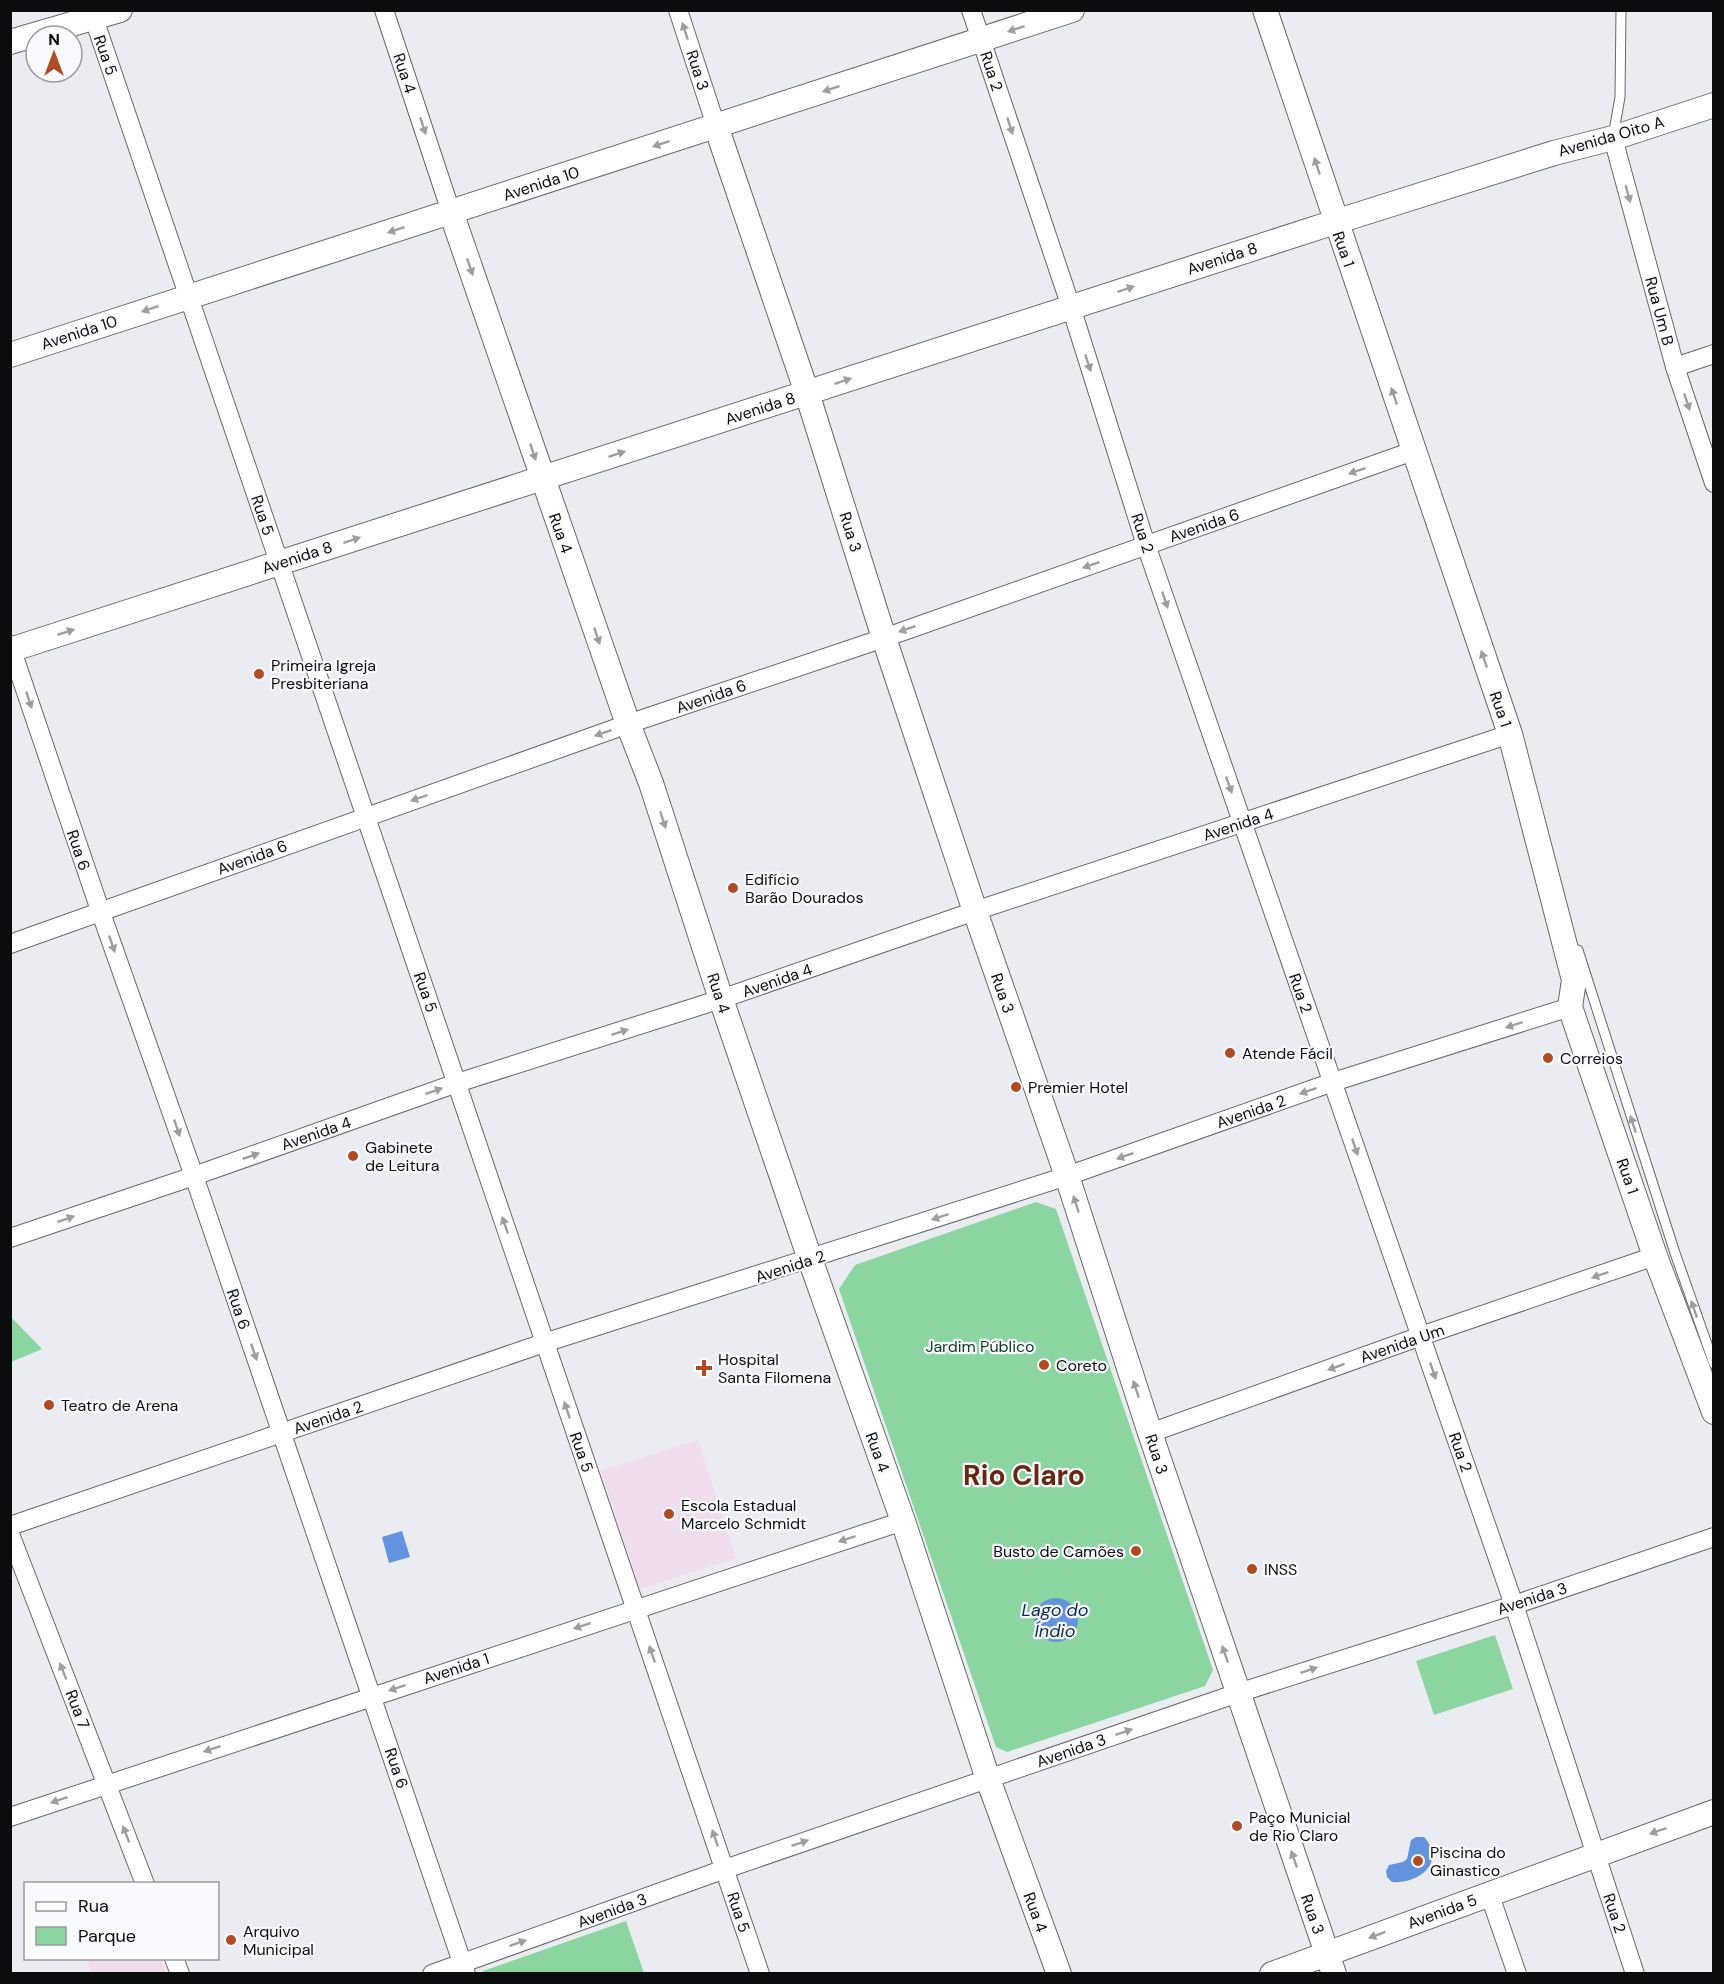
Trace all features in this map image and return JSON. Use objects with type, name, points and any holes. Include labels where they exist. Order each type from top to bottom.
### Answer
[{"type":"main road","points":[[10,42],[92,14],[120,10]]},
{"type":"main road","name":"Avenida 10","points":[[10,355],[1072,10]]},
{"type":"main road","name":"Rua 1","points":[[1264,10],[1510,734],[1574,980],[1570,1007],[1655,1256],[1713,1412]]},
{"type":"main road","name":"Avenida Oito A","points":[[1510,168],[1554,153],[1613,138],[1713,105]]},
{"type":"main road","name":"Rua 3","points":[[716,126],[807,393],[884,638],[975,911],[1068,1176],[1150,1433],[1330,1963]]},
{"type":"main road","name":"Avenida 8","points":[[11,648],[1335,222],[1510,168]]},
{"type":"main road","name":"Rua 4","points":[[451,212],[628,724],[651,783],[721,999],[903,1521],[988,1779],[1059,1974]]},
{"type":"main road","name":"Avenida 5","points":[[1272,1974],[1330,1963],[1489,1893],[1713,1812]]},
{"type":"street","name":"Rua 4","points":[[384,10],[451,212]]},
{"type":"street","name":"Rua 3","points":[[678,10],[716,126]]},
{"type":"street","name":"Rua 2","points":[[971,10],[1071,307],[1146,545],[1514,1605],[1635,1974]]},
{"type":"street","name":"Rua 5","points":[[92,14],[760,1974]]},
{"type":"street","name":"Rua Um B","points":[[1613,138],[1675,367],[1713,483]]},
{"type":"street","points":[[1675,367],[1713,354]]},
{"type":"street","name":"Avenida 6","points":[[10,944],[628,724],[884,638],[1413,451]]},
{"type":"street","name":"Rua 6","points":[[11,648],[373,1696],[464,1968]]},
{"type":"street","name":"Avenida 4","points":[[10,1238],[457,1083],[721,999],[975,911],[1510,734]]},
{"type":"street","name":"Avenida 2","points":[[10,1526],[544,1343],[1068,1176],[1333,1082],[1570,1007]]},
{"type":"street","name":"Avenida Um","points":[[1150,1433],[1421,1336],[1655,1256]]},
{"type":"street","name":"Avenida 1","points":[[10,1816],[903,1521]]},
{"type":"street","name":"Rua 7","points":[[10,1534],[144,1882]]},
{"type":"street","name":"Avenida 3","points":[[432,1974],[464,1968],[725,1869],[1238,1693],[1514,1605],[1713,1537]]},
{"type":"street","points":[[1489,1893],[1517,1974]]},
{"type":"street","points":[[174,1960],[180,1974]]},
{"type":"lane","points":[[1613,138],[1620,98],[1621,10]]},
{"type":"lane","points":[[1526,796],[1536,810],[1569,920]]},
{"type":"lane","points":[[1576,942],[1671,1242],[1713,1364]]},
{"type":"shaded area","name":"Escola Estadual Marcelo Schmidt","points":[[698,1440],[736,1558],[640,1589],[601,1471]]},
{"type":"shaded area","points":[[86,1960],[160,1960],[166,1973],[92,1973]]},
{"type":"green space","name":"Jardim Público","points":[[1036,1202],[1056,1209],[1213,1670],[1205,1686],[1007,1752],[996,1747],[839,1289],[855,1265]]},
{"type":"green space","points":[[11,1317],[42,1349],[11,1362]]},
{"type":"green space","points":[[1495,1635],[1513,1689],[1434,1715],[1416,1661]]},
{"type":"green space","points":[[626,1921],[644,1973],[484,1973],[483,1971]]},
{"type":"water","points":[[402,1531],[410,1557],[389,1563],[382,1537]]},
{"type":"water","name":"Lago do Índio","points":[[1056,1598],[1064,1599],[1072,1604],[1077,1612],[1077,1628],[1072,1636],[1064,1641],[1056,1642],[1048,1641],[1040,1636],[1035,1628],[1034,1620],[1035,1612],[1040,1604],[1048,1599]]},
{"type":"water","name":"Piscina do Ginastico","points":[[1424,1837],[1430,1846],[1431,1863],[1420,1875],[1402,1882],[1392,1882],[1387,1877],[1386,1871],[1389,1865],[1407,1859],[1411,1840]]},
{"type":"place","name":"Primeira Igreja Presbiteriana","points":[[259,674]]},
{"type":"place","name":"Edifício Barão Dourados","points":[[733,888]]},
{"type":"place","name":"Atende Fácil","points":[[1230,1053]]},
{"type":"place","name":"Correios","points":[[1548,1058]]},
{"type":"place","name":"Premier Hotel","points":[[1016,1087]]},
{"type":"place","name":"Gabinete de Leitura","points":[[353,1156]]},
{"type":"place","name":"Coreto","points":[[1044,1365]]},
{"type":"place","name":"Hospital Santa Filomena","points":[[704,1368]]},
{"type":"place","name":"Teatro de Arena","points":[[49,1405]]},
{"type":"place","name":"Escola Estadual Marcelo Schmidt","points":[[669,1514]]},
{"type":"place","name":"Busto de Camões","points":[[1136,1551]]},
{"type":"place","name":"INSS","points":[[1252,1569]]},
{"type":"place","name":"Paço Municial de Rio Claro","points":[[1237,1826]]},
{"type":"place","name":"Piscina do Ginastico","points":[[1418,1861]]},
{"type":"place","name":"Arquivo Municipal","points":[[231,1940]]},
{"type":"district","name":"Rio Claro","points":[[1024,1475]]}]
